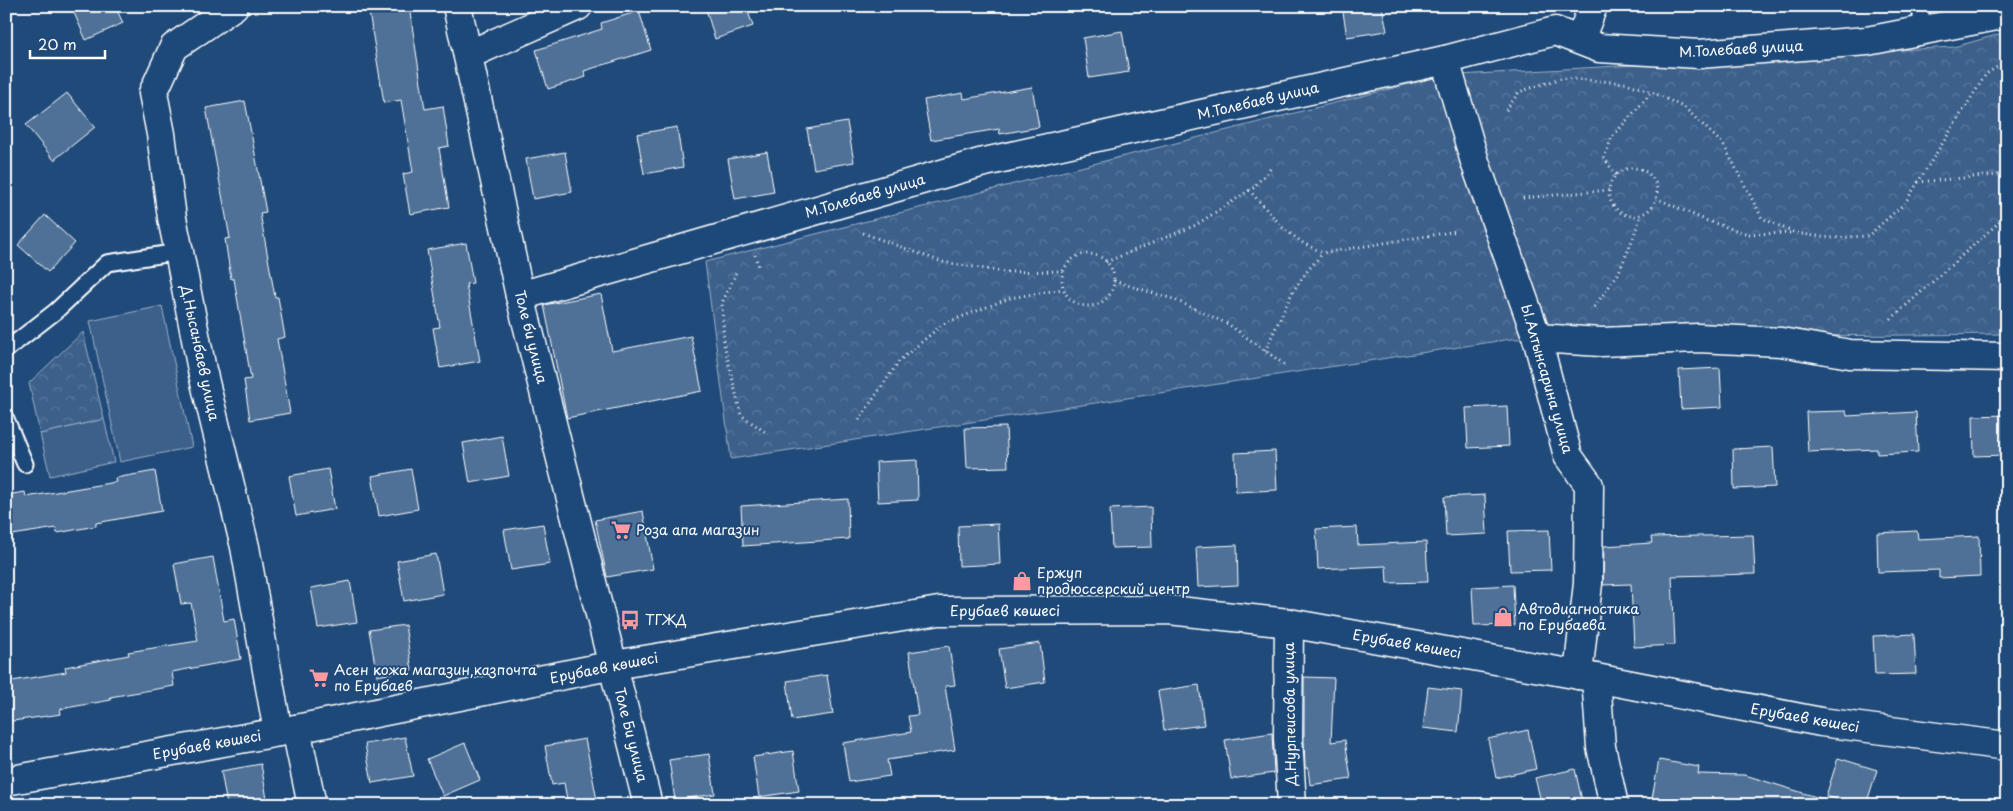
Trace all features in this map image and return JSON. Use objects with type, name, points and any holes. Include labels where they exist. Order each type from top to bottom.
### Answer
[{"type":"street","name":"Д.Нысанбаев улица","points":[[234,6],[174,47],[152,93],[161,134],[178,252],[202,370],[287,730],[312,805]]},
{"type":"street","name":"Толе би улица","points":[[457,6],[520,296],[614,665]]},
{"type":"street","points":[[468,55],[578,6]]},
{"type":"street","points":[[1580,40],[1594,6]]},
{"type":"street","name":"М.Толебаев улица","points":[[520,296],[980,163],[1444,60],[1556,31],[1599,48],[1699,54],[1867,41],[1921,18],[2007,14]]},
{"type":"street","name":"Ы.Алтынсарина улица","points":[[1444,60],[1475,162],[1537,338],[1568,456],[1589,485],[1587,677],[1600,747],[1614,805]]},
{"type":"street","points":[[1537,338],[1601,342],[1707,338],[1781,342],[1850,354],[2007,357]]},
{"type":"street","name":"Ерубаев көшесі","points":[[6,781],[287,730],[614,665],[939,611],[1169,610],[1289,623],[1821,722],[2007,746]]},
{"type":"street","name":"Д.Нурпеисова улица","points":[[1289,623],[1288,738],[1292,805]]},
{"type":"street","name":"Толе Би улица","points":[[614,665],[648,805]]},
{"type":"lane","points":[[6,350],[56,312],[106,263],[178,252]]},
{"type":"lane","points":[[6,419],[25,464]]},
{"type":"path","points":[[1656,198],[1705,220],[1748,234],[1795,233],[1830,238],[1868,236],[1905,203],[1986,74],[2007,61]]},
{"type":"path","points":[[1506,110],[1519,92],[1561,78],[1626,84],[1652,92],[1685,108],[1723,144],[1762,218],[1795,233]]},
{"type":"path","points":[[1616,175],[1604,158],[1612,137],[1652,92]]},
{"type":"path","points":[[1106,262],[1196,225],[1249,190],[1272,167]]},
{"type":"path","points":[[1630,168],[1645,171],[1655,183],[1656,198],[1648,211],[1633,216],[1618,211],[1613,205],[1609,190],[1616,175],[1630,168]]},
{"type":"path","points":[[1918,182],[2007,174]]},
{"type":"path","points":[[1249,190],[1284,229],[1303,243],[1324,253],[1457,230]]},
{"type":"path","points":[[1523,198],[1609,190]]},
{"type":"path","points":[[1891,319],[1998,224],[2007,212]]},
{"type":"path","points":[[1594,307],[1618,274],[1632,242],[1641,214]]},
{"type":"path","points":[[863,234],[942,262],[1005,272],[1063,271]]},
{"type":"path","points":[[1265,351],[1293,291],[1308,270],[1324,253]]},
{"type":"path","points":[[1092,254],[1106,262],[1111,268],[1114,281],[1111,292],[1106,299],[1091,306],[1074,302],[1067,296],[1063,289],[1062,280],[1063,271],[1068,263],[1075,257],[1092,254]]},
{"type":"path","points":[[736,273],[722,303],[724,344],[741,415],[768,434]]},
{"type":"path","points":[[1114,281],[1173,299],[1228,324],[1285,365]]},
{"type":"path","points":[[858,420],[899,361],[944,324],[1010,298],[1063,289]]},
{"type":"green space","points":[[2007,32],[2007,334],[1511,339],[731,459],[705,262],[1441,76],[1954,47]]},
{"type":"green space","points":[[162,306],[192,447],[120,462],[90,321]]},
{"type":"green space","points":[[83,332],[104,419],[40,434],[29,383]]},
{"type":"green space","points":[[104,419],[114,462],[50,476],[40,434]]},
{"type":"building","points":[[71,6],[115,6],[123,23],[86,40]]},
{"type":"building","points":[[368,6],[409,6],[425,109],[443,106],[449,146],[439,148],[449,207],[410,214],[403,174],[413,172],[401,100],[384,103]]},
{"type":"building","points":[[705,6],[746,6],[753,26],[715,39]]},
{"type":"building","points":[[1342,6],[1382,6],[1387,31],[1347,37]]},
{"type":"building","points":[[639,11],[651,50],[584,71],[586,77],[548,89],[536,50],[602,29],[601,23]]},
{"type":"building","points":[[1122,31],[1129,72],[1089,78],[1083,38]]},
{"type":"building","points":[[1032,87],[1039,127],[1000,134],[999,129],[931,140],[924,100],[963,93],[964,99]]},
{"type":"building","points":[[67,93],[95,127],[54,160],[26,125]]},
{"type":"building","points":[[245,101],[266,212],[260,213],[275,297],[278,297],[285,337],[277,339],[290,413],[250,420],[244,380],[251,379],[234,279],[231,279],[225,239],[230,238],[206,108]]},
{"type":"building","points":[[847,122],[854,162],[814,169],[807,129]]},
{"type":"building","points":[[677,127],[683,167],[644,174],[637,134]]},
{"type":"building","points":[[565,152],[572,192],[533,199],[526,159]]},
{"type":"building","points":[[767,152],[774,192],[735,199],[728,159]]},
{"type":"building","points":[[45,215],[75,243],[48,272],[18,245]]},
{"type":"building","points":[[466,243],[473,283],[466,284],[480,361],[440,368],[433,328],[440,327],[427,250]]},
{"type":"building","points":[[601,294],[612,351],[691,336],[702,391],[567,418],[544,305]]},
{"type":"building","points":[[1720,368],[1722,407],[1681,409],[1679,370]]},
{"type":"building","points":[[1507,406],[1509,446],[1468,448],[1466,408]]},
{"type":"building","points":[[1846,411],[1847,416],[1916,412],[1918,452],[1877,454],[1877,449],[1808,452],[1806,412]]},
{"type":"building","points":[[2007,415],[2007,455],[1974,456],[1973,416]]},
{"type":"building","points":[[1006,427],[1008,467],[967,468],[965,428]]},
{"type":"building","points":[[502,436],[509,476],[470,483],[463,443]]},
{"type":"building","points":[[1773,447],[1775,487],[1734,489],[1733,449]]},
{"type":"building","points":[[1275,451],[1277,490],[1236,492],[1235,453]]},
{"type":"building","points":[[917,460],[918,500],[878,502],[876,462]]},
{"type":"building","points":[[328,469],[335,509],[296,516],[289,476]]},
{"type":"building","points":[[411,469],[418,509],[379,516],[372,476]]},
{"type":"building","points":[[155,471],[162,511],[96,523],[96,526],[57,533],[56,528],[6,536],[6,495],[25,492],[26,497],[116,482],[115,478]]},
{"type":"building","points":[[1485,495],[1487,534],[1446,536],[1444,497]]},
{"type":"building","points":[[848,499],[849,539],[743,546],[741,506]]},
{"type":"building","points":[[1151,507],[1152,547],[1112,548],[1110,509]]},
{"type":"building","points":[[643,511],[653,569],[607,577],[595,520]]},
{"type":"building","points":[[543,524],[550,564],[511,570],[504,530]]},
{"type":"building","points":[[998,524],[1000,564],[959,566],[958,526]]},
{"type":"building","points":[[1357,527],[1358,545],[1426,542],[1428,582],[1387,583],[1386,566],[1318,569],[1316,529]]},
{"type":"building","points":[[1549,530],[1551,570],[1510,571],[1508,531]]},
{"type":"building","points":[[1917,531],[1918,539],[1979,536],[1980,576],[1939,578],[1939,570],[1878,572],[1877,533]]},
{"type":"building","points":[[1753,535],[1755,574],[1672,576],[1675,645],[1634,647],[1631,584],[1603,585],[1604,546],[1652,543],[1651,537]]},
{"type":"building","points":[[1237,545],[1238,585],[1198,587],[1196,547]]},
{"type":"building","points":[[436,554],[443,594],[404,601],[397,561]]},
{"type":"building","points":[[213,557],[224,621],[234,619],[241,659],[172,672],[174,686],[110,697],[111,700],[60,709],[61,714],[6,722],[6,682],[66,672],[65,667],[129,655],[128,652],[198,641],[191,603],[181,604],[174,564]]},
{"type":"building","points":[[350,581],[357,622],[318,628],[311,588]]},
{"type":"building","points":[[1513,585],[1515,625],[1474,626],[1472,587]]},
{"type":"building","points":[[405,625],[412,670],[377,676],[369,630]]},
{"type":"building","points":[[1914,634],[1916,674],[1875,675],[1873,636]]},
{"type":"building","points":[[1040,643],[1045,682],[1005,688],[999,649]]},
{"type":"building","points":[[949,646],[955,685],[945,686],[955,750],[887,760],[890,776],[849,782],[843,743],[911,732],[908,716],[918,715],[909,652]]},
{"type":"building","points":[[827,675],[833,714],[792,720],[787,681]]},
{"type":"building","points":[[1304,677],[1334,678],[1331,742],[1345,740],[1351,779],[1310,785],[1308,768],[1305,768]]},
{"type":"building","points":[[1199,685],[1204,725],[1164,730],[1158,691]]},
{"type":"building","points":[[1428,687],[1462,691],[1458,732],[1423,728]]},
{"type":"building","points":[[1528,730],[1536,769],[1496,778],[1488,739]]},
{"type":"building","points":[[1272,733],[1274,773],[1231,779],[1225,740]]},
{"type":"building","points":[[405,737],[413,776],[372,783],[365,744]]},
{"type":"building","points":[[585,739],[598,805],[568,805],[564,783],[552,785],[545,746]]},
{"type":"building","points":[[465,743],[480,780],[443,796],[427,759]]},
{"type":"building","points":[[793,751],[799,791],[759,797],[753,757]]},
{"type":"building","points":[[709,754],[715,794],[675,800],[669,760]]},
{"type":"building","points":[[1838,758],[1877,770],[1866,805],[1853,805],[1826,796]]},
{"type":"building","points":[[1659,760],[1699,767],[1698,774],[1745,775],[1826,800],[1825,805],[1682,805],[1652,799]]},
{"type":"building","points":[[261,764],[268,805],[227,805],[221,771]]},
{"type":"building","points":[[1575,769],[1583,805],[1542,805],[1535,778]]},
{"type":"place","name":"Роза апа магазин","points":[[621,530]]},
{"type":"place","name":"Ержуп продюссерский центр","points":[[1022,581]]},
{"type":"place","name":"Автодиагностика по Ерубаева","points":[[1503,617]]},
{"type":"place","name":"ТГЖД","points":[[630,620]]},
{"type":"place","name":"Асен кожа магазин,казпочта по Ерубаев","points":[[319,678]]}]
